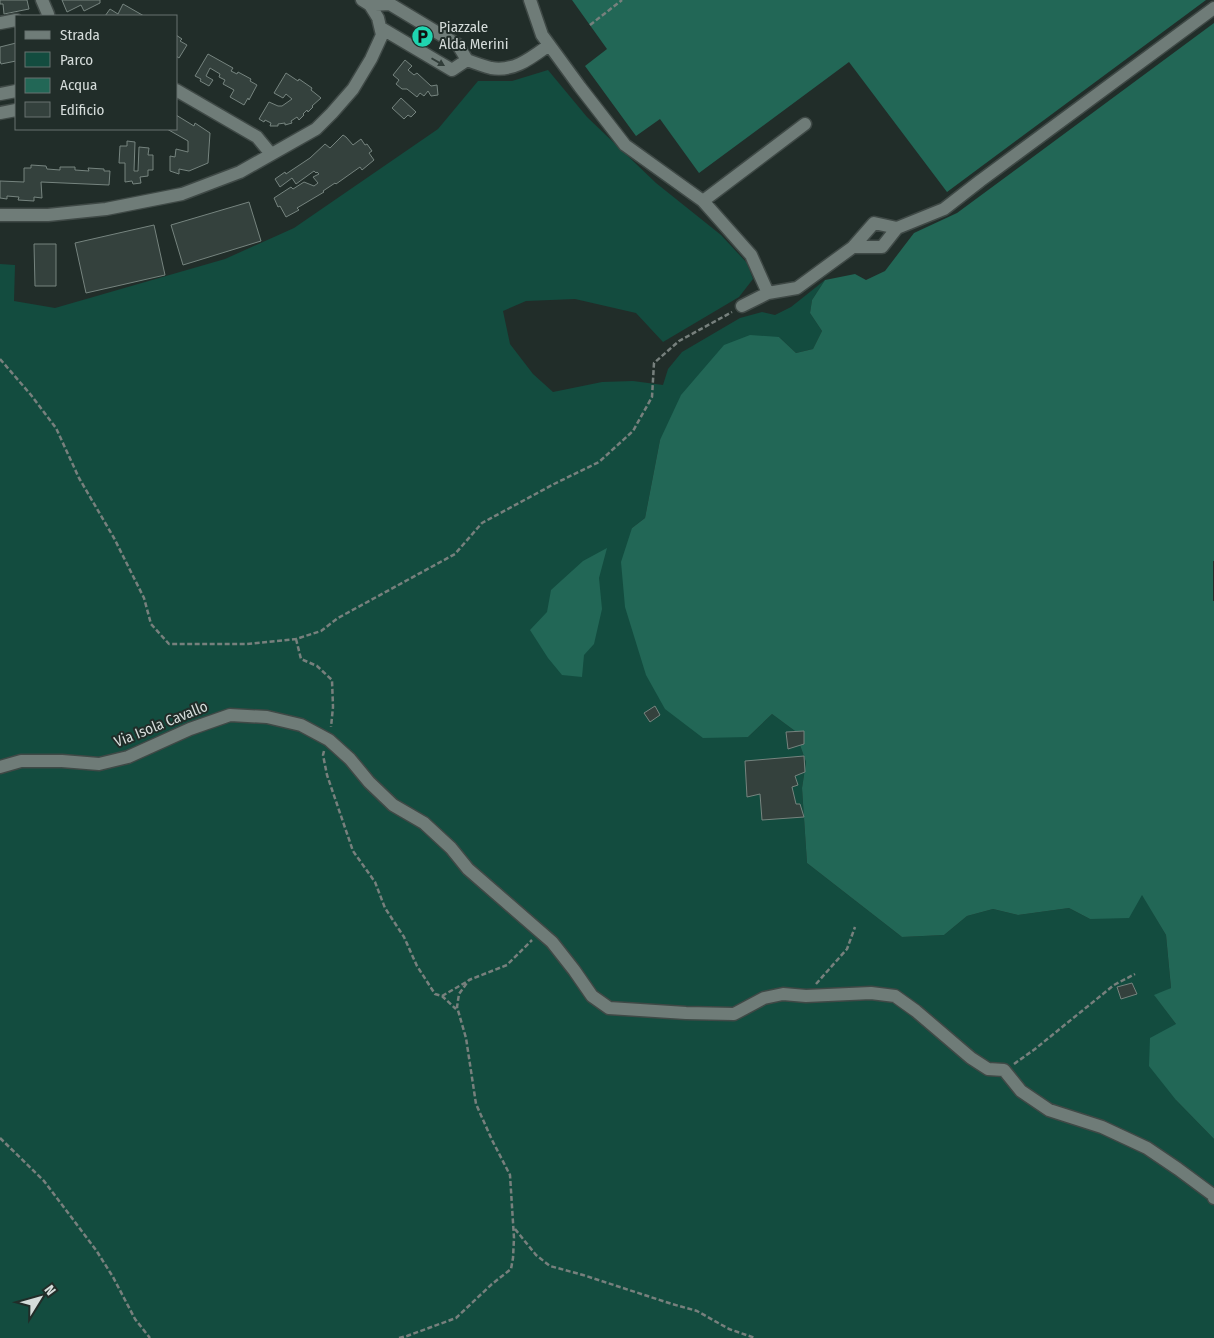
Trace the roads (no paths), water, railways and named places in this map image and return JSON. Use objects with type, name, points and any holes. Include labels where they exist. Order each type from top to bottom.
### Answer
[{"type":"street","points":[[42,0],[46,15]]},
{"type":"street","points":[[530,0],[542,35],[580,88],[625,145],[703,201],[751,255],[768,293]]},
{"type":"street","points":[[366,3],[390,4],[458,45],[467,60],[491,68],[505,69],[515,67],[549,45]]},
{"type":"street","points":[[0,215],[48,215],[106,209],[182,194],[240,172],[316,129],[353,89],[371,59],[382,35],[378,18],[366,3]]},
{"type":"street","points":[[853,247],[882,247],[897,228],[944,209],[1214,8]]},
{"type":"street","points":[[0,23],[15,20]]},
{"type":"street","points":[[381,28],[452,70],[467,60]]},
{"type":"street","points":[[0,94],[15,91]]},
{"type":"street","points":[[178,91],[257,137],[271,154]]},
{"type":"street","points":[[0,113],[15,110]]},
{"type":"street","points":[[703,201],[805,124]]},
{"type":"street","points":[[742,306],[768,293],[797,288],[853,247],[874,222],[897,228]]},
{"type":"street","name":"Via Isola Cavallo","points":[[0,767],[21,761],[62,761],[99,764],[128,757],[190,729],[230,715],[267,717],[301,725],[329,740],[394,805],[424,823],[452,848],[468,869],[552,942],[592,996],[609,1008],[734,1014],[764,998],[783,994],[806,996],[871,993],[895,996],[916,1011],[971,1058],[988,1069],[1004,1070],[1020,1091],[1049,1110],[1102,1127],[1147,1148],[1178,1169],[1214,1198]]},
{"type":"water","points":[[572,0],[1206,0],[947,192],[849,62],[699,173],[660,119],[636,136],[585,66],[607,49]]},
{"type":"water","points":[[1214,23],[1214,1139],[1176,1100],[1149,1066],[1150,1038],[1176,1024],[1154,995],[1171,988],[1166,935],[1142,895],[1129,918],[1090,919],[1069,908],[1018,915],[993,909],[967,916],[944,935],[902,937],[807,863],[802,788],[806,762],[795,731],[772,714],[748,737],[703,738],[665,709],[646,675],[625,607],[621,562],[632,528],[645,518],[660,440],[681,395],[724,345],[750,335],[779,337],[796,353],[813,349],[822,331],[810,313],[812,300],[825,280],[855,274],[866,280],[885,271],[914,233],[957,213]]},
{"type":"water","points":[[607,548],[599,578],[602,609],[594,644],[584,655],[582,677],[562,675],[548,658],[530,630],[547,612],[551,590],[583,561]]},
{"type":"place","name":"Piazzale Alda Merini","points":[[423,36]]}]
